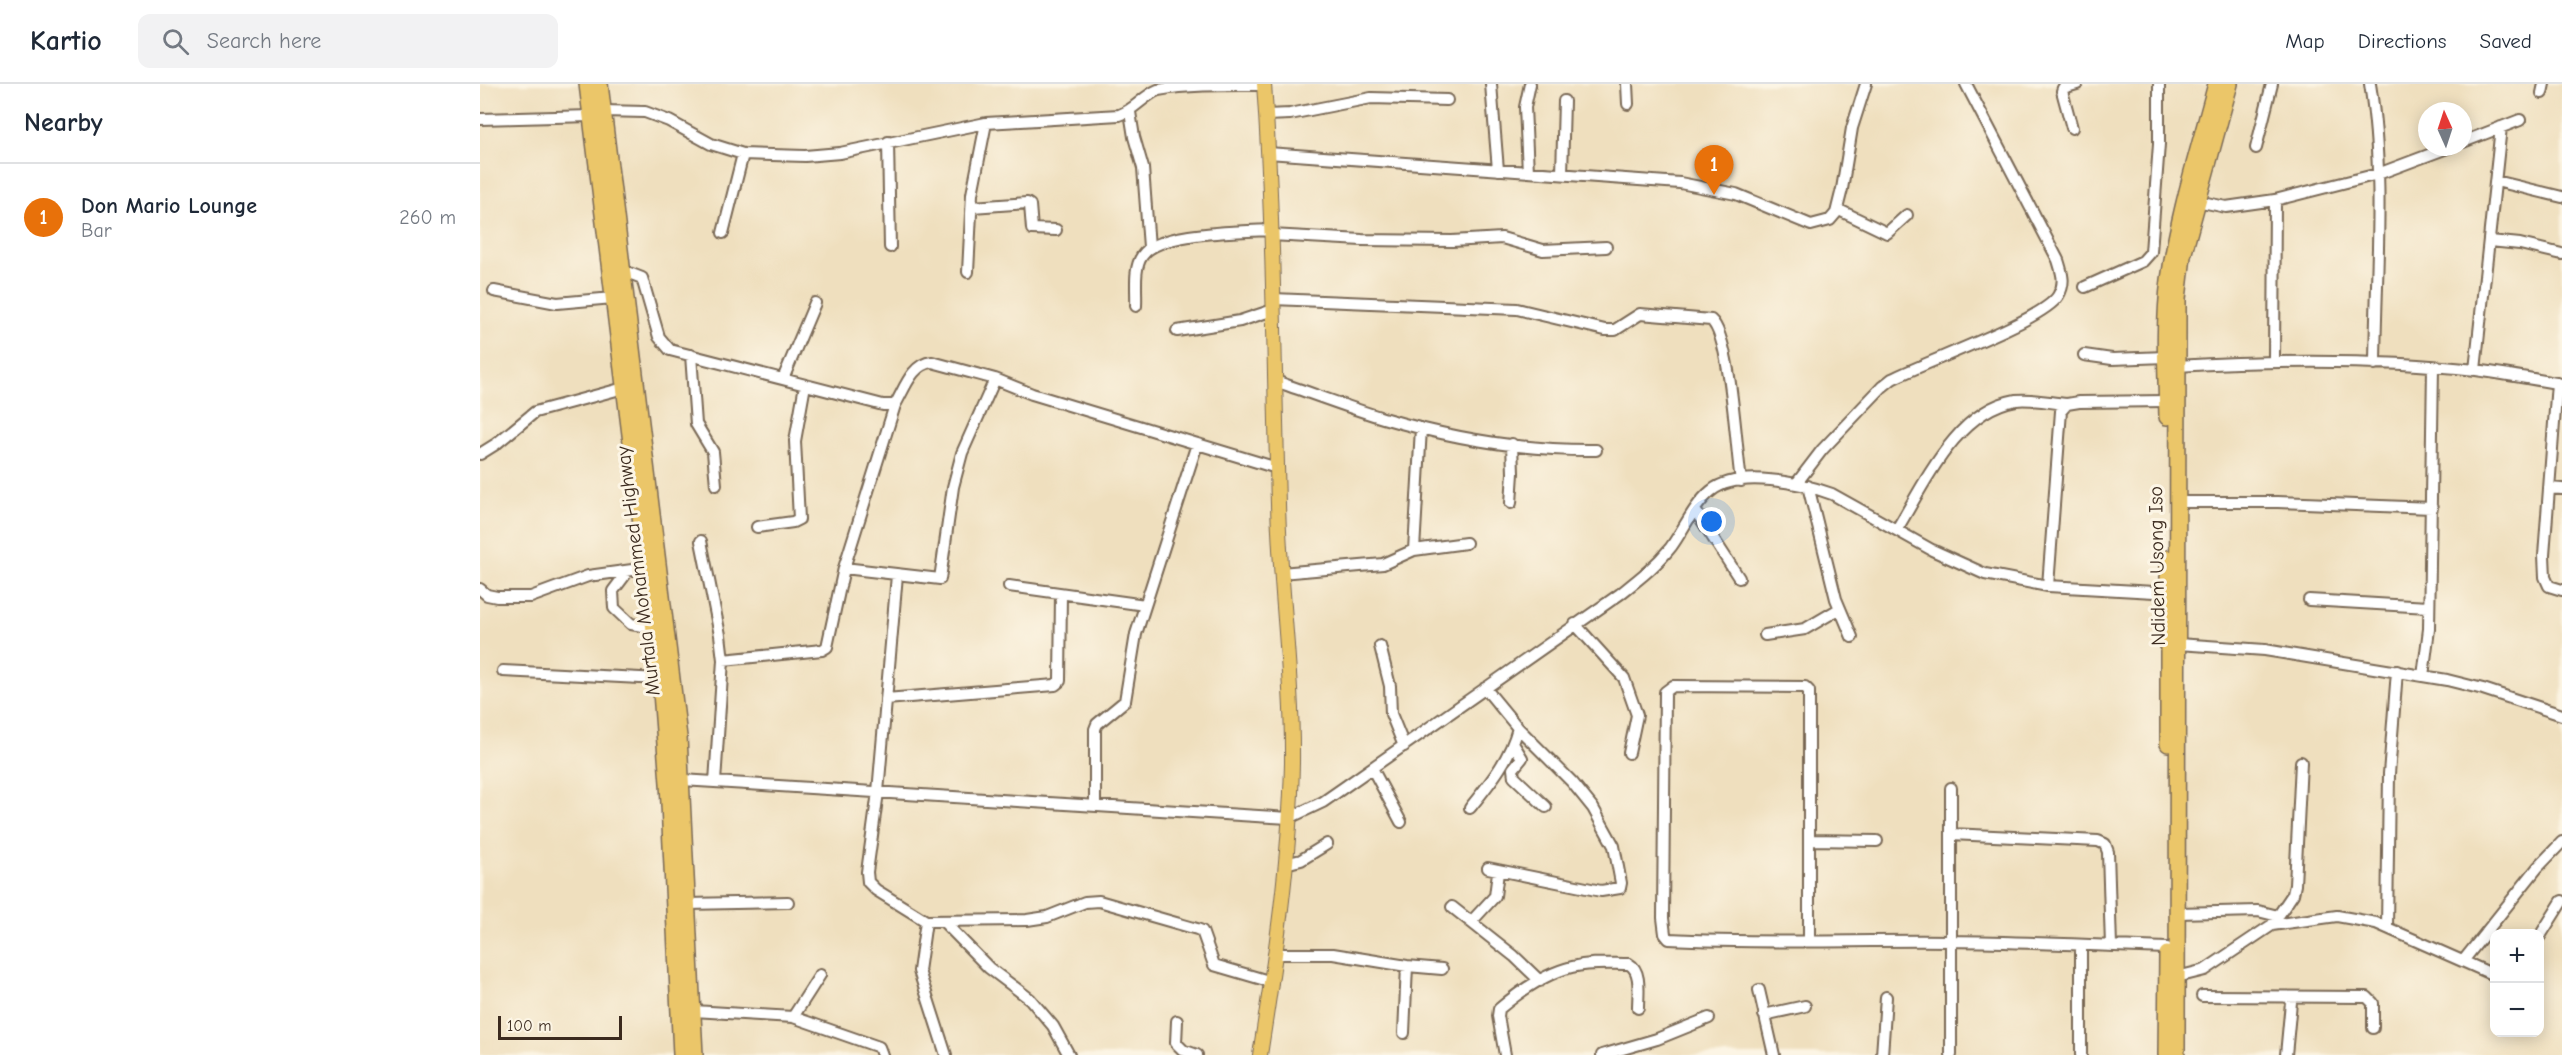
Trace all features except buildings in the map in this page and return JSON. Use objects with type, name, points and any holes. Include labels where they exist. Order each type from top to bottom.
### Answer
[{"type":"highway","name":"Murtala Mohammed Highway","points":[[587,84],[597,113],[624,271],[680,737],[695,1055]]},
{"type":"highway","name":"Murtala Mohammed Highway","points":[[600,84],[597,113],[613,298],[660,679],[670,806],[681,1055]]},
{"type":"highway","name":"Ndidem Usong Iso","points":[[2166,1055],[2173,593],[2177,502],[2172,362],[2167,304],[2173,257],[2190,181],[2216,84]]},
{"type":"highway","name":"Ndidem Usong Iso","points":[[2177,1055],[2178,644],[2173,593],[2167,401],[2180,273],[2197,201],[2230,84]]},
{"type":"main road","points":[[1260,1055],[1272,982],[1285,864],[1292,762],[1291,693],[1281,573],[1264,85]]},
{"type":"street","points":[[1491,84],[1498,170]]},
{"type":"street","points":[[1528,172],[1525,106],[1530,84]]},
{"type":"street","points":[[1627,84],[1628,104]]},
{"type":"street","points":[[1268,153],[1680,183],[1736,194],[1811,225],[1830,220],[1837,209],[1853,124],[1866,84]]},
{"type":"street","points":[[1796,484],[1822,450],[1892,379],[2012,326],[2044,309],[2057,297],[2063,285],[2058,260],[1966,84]]},
{"type":"street","points":[[2072,128],[2062,91],[2063,88],[2077,84]]},
{"type":"street","points":[[2085,287],[2143,261],[2151,252],[2159,144],[2159,84]]},
{"type":"street","points":[[2256,148],[2272,84]]},
{"type":"street","points":[[2370,84],[2376,120],[2378,174],[2375,364]]},
{"type":"street","points":[[480,119],[645,112],[711,144],[743,154],[822,156],[986,123],[1108,117],[1130,112],[1155,88],[1177,85],[1264,85]]},
{"type":"street","points":[[1266,115],[1290,114],[1371,98],[1447,100]]},
{"type":"street","points":[[1562,174],[1564,101]]},
{"type":"street","points":[[1130,112],[1143,168],[1149,247],[1137,267],[1136,306]]},
{"type":"street","points":[[2472,138],[2520,120]]},
{"type":"street","points":[[968,272],[972,194],[986,123]]},
{"type":"street","points":[[2475,370],[2501,127]]},
{"type":"street","points":[[888,142],[890,247]]},
{"type":"street","points":[[723,233],[743,154]]},
{"type":"street","points":[[2197,201],[2226,207],[2274,200],[2378,174],[2426,156]]},
{"type":"street","points":[[2496,181],[2562,197]]},
{"type":"street","points":[[2274,200],[2274,361]]},
{"type":"street","points":[[972,207],[1027,203],[1030,205],[1032,229],[1056,230]]},
{"type":"street","points":[[1837,209],[1887,233],[1906,215]]},
{"type":"street","points":[[1149,247],[1186,236],[1270,233],[1362,240],[1452,241],[1502,238],[1543,250],[1606,247]]},
{"type":"street","points":[[2490,240],[2562,254]]},
{"type":"street","points":[[624,271],[642,278],[654,321],[664,344],[670,350],[884,405],[895,405]]},
{"type":"street","points":[[494,291],[557,303],[613,298]]},
{"type":"street","points":[[783,379],[815,303]]},
{"type":"street","points":[[1177,331],[1240,321],[1273,304],[1516,309],[1605,330],[1615,330],[1640,314],[1712,320],[1719,329],[1729,370],[1741,481]]},
{"type":"street","points":[[691,355],[696,424],[713,452],[716,485]]},
{"type":"street","points":[[2084,355],[2172,362],[2274,361],[2475,370],[2559,384],[2549,488],[2545,577],[2549,586],[2562,590]]},
{"type":"street","points":[[723,660],[822,650],[827,647],[844,568],[895,405],[917,367],[924,363],[932,362],[995,379],[1032,394],[1277,468]]},
{"type":"street","points":[[2423,676],[2429,629],[2433,368]]},
{"type":"street","points":[[844,568],[940,579],[953,487],[959,464],[995,379]]},
{"type":"street","points":[[1275,381],[1421,429],[1546,449],[1596,450]]},
{"type":"street","points":[[757,527],[793,522],[799,519],[795,441],[805,385]]},
{"type":"street","points":[[480,454],[535,412],[624,388]]},
{"type":"street","points":[[1897,529],[1951,444],[1972,421],[1992,406],[2018,399],[2067,404],[2167,401]]},
{"type":"street","points":[[2049,586],[2059,418],[2067,404]]},
{"type":"street","points":[[1414,550],[1421,429]]},
{"type":"street","points":[[1095,806],[1095,729],[1097,724],[1125,701],[1136,634],[1197,444]]},
{"type":"street","points":[[1511,502],[1512,444]]},
{"type":"street","points":[[682,780],[1289,818],[1323,802],[1649,572],[1671,546],[1695,510],[1714,489],[1741,481],[1796,484],[1832,494],[1974,570],[2003,578],[2049,586],[2173,593]]},
{"type":"street","points":[[1808,486],[1839,609],[1852,637]]},
{"type":"street","points":[[2549,488],[2562,489]]},
{"type":"street","points":[[2177,502],[2278,502],[2432,508]]},
{"type":"street","points":[[1695,510],[1739,579]]},
{"type":"street","points":[[700,541],[723,660],[714,782]]},
{"type":"street","points":[[1281,573],[1372,566],[1395,560],[1414,550],[1466,543]]},
{"type":"street","points":[[480,589],[487,595],[497,597],[531,597],[588,576],[647,568]]},
{"type":"street","points":[[628,571],[613,591],[614,608],[631,624],[654,628]]},
{"type":"street","points":[[897,574],[878,792],[867,872],[868,882],[876,890],[926,921],[1027,920],[1047,917],[1085,902],[1100,901],[1202,931],[1214,965],[1272,982]]},
{"type":"street","points":[[1009,586],[1145,605]]},
{"type":"street","points":[[886,699],[1055,685],[1060,681],[1061,594]]},
{"type":"street","points":[[2309,600],[2428,607]]},
{"type":"street","points":[[1765,635],[1805,629],[1839,609]]},
{"type":"street","points":[[1575,624],[1624,678],[1637,715],[1629,753]]},
{"type":"street","points":[[2178,644],[2265,650],[2397,671],[2483,689],[2562,715]]},
{"type":"street","points":[[1380,646],[1390,686],[1391,714],[1404,746]]},
{"type":"street","points":[[503,671],[660,679]]},
{"type":"street","points":[[2387,928],[2389,774],[2397,671]]},
{"type":"street","points":[[1809,941],[1809,690],[1805,687],[1673,686],[1668,688],[1665,692],[1664,714],[1663,918],[1665,934],[1670,939],[1809,941],[1952,941],[2167,948]]},
{"type":"street","points":[[1472,922],[1495,896],[1493,870],[1601,891],[1620,888],[1622,883],[1614,846],[1593,808],[1572,782],[1518,728],[1485,688]]},
{"type":"street","points":[[1470,808],[1494,778],[1514,745],[1518,728]]},
{"type":"street","points":[[1514,745],[1522,758],[1513,769],[1514,777],[1546,807]]},
{"type":"street","points":[[2177,977],[2205,970],[2275,920],[2293,894],[2301,762]]},
{"type":"street","points":[[1372,768],[1401,822]]},
{"type":"street","points":[[1951,788],[1951,1055]]},
{"type":"street","points":[[1951,834],[2105,844],[2108,852],[2111,946]]},
{"type":"street","points":[[1810,840],[1877,840]]},
{"type":"street","points":[[2463,961],[2538,867],[2562,842]]},
{"type":"street","points":[[1285,864],[1301,860],[1327,844]]},
{"type":"street","points":[[2544,930],[2562,901]]},
{"type":"street","points":[[688,904],[788,902]]},
{"type":"street","points":[[1452,907],[1514,956],[1540,981]]},
{"type":"street","points":[[2177,914],[2258,911],[2275,920],[2337,916],[2367,921],[2490,973]]},
{"type":"street","points":[[926,921],[920,971],[946,1055]]},
{"type":"street","points":[[944,922],[989,968],[1029,999],[1053,1026],[1069,1055]]},
{"type":"street","points":[[2081,945],[2081,1055]]},
{"type":"street","points":[[1275,954],[1333,954],[1442,969]]},
{"type":"street","points":[[1505,1055],[1498,1016],[1499,1009],[1540,981],[1571,967],[1593,963],[1629,964],[1634,967],[1637,973],[1638,1008]]},
{"type":"street","points":[[1404,1033],[1407,966]]},
{"type":"street","points":[[793,1017],[820,975]]},
{"type":"street","points":[[1759,990],[1774,1055]]},
{"type":"street","points":[[2202,996],[2283,995],[2288,998],[2291,1002],[2286,1055]]},
{"type":"street","points":[[2288,998],[2367,997],[2373,1003],[2373,1028]]},
{"type":"street","points":[[1882,1055],[1886,998]]},
{"type":"street","points":[[1764,1015],[1805,1006]]},
{"type":"street","points":[[694,1011],[793,1017],[879,1047],[882,1055]]},
{"type":"street","points":[[1602,1055],[1657,1039],[1709,1018]]},
{"type":"street","points":[[1177,1021],[1176,1042],[1183,1050],[1197,1055]]},
{"type":"place","name":"Don Mario Lounge","points":[[1714,195]]}]
